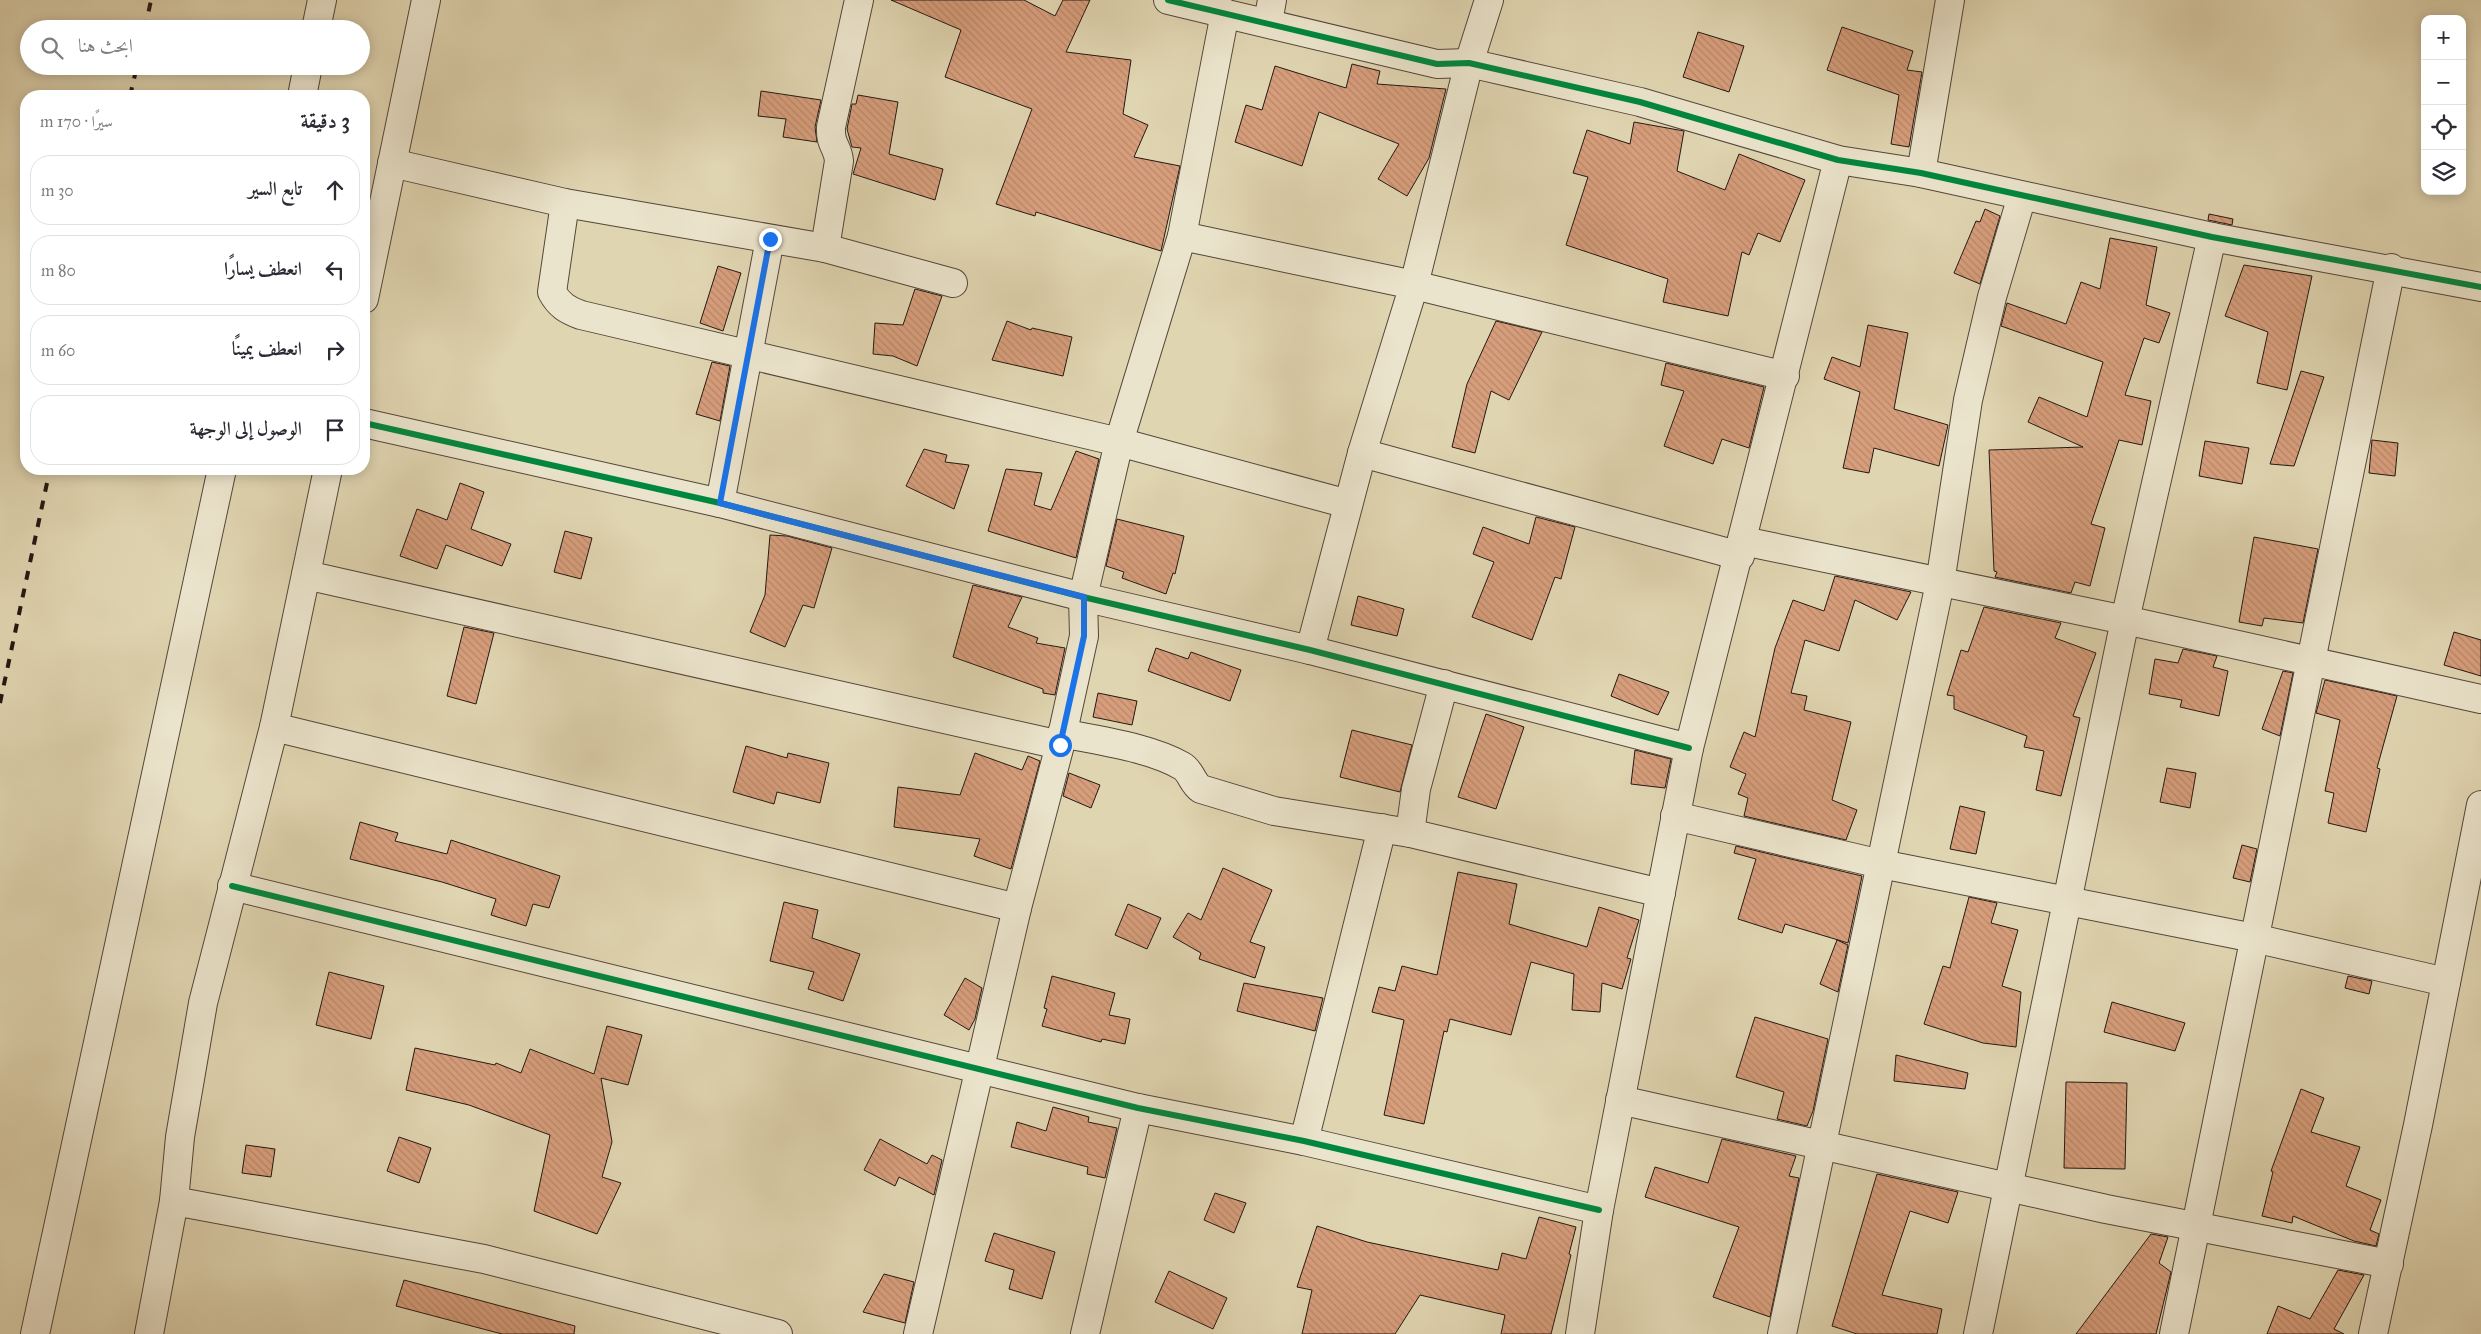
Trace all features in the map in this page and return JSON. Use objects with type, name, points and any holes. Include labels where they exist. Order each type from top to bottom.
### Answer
[{"type":"street","points":[[318,20],[322,0]]},
{"type":"street","points":[[370,269],[426,0]]},
{"type":"street","points":[[825,248],[839,161],[838,154],[830,139],[831,127],[859,0]]},
{"type":"street","points":[[1168,0],[1225,13],[1270,11],[1437,64],[1469,63],[1640,102],[1838,160],[1921,173],[2212,236],[2481,286]]},
{"type":"street","points":[[1310,650],[1362,453],[1414,285],[1469,63],[1488,0]]},
{"type":"street","points":[[1921,173],[1950,0]]},
{"type":"street","points":[[918,1334],[1017,908],[1061,739],[1084,636],[1084,597],[1119,442],[1182,236],[1225,13]]},
{"type":"street","points":[[303,90],[306,75]]},
{"type":"street","points":[[1580,1334],[1599,1210],[1689,748],[1785,376],[1838,160]]},
{"type":"street","points":[[392,163],[565,203],[825,248],[953,282]]},
{"type":"street","points":[[1782,1334],[1940,583],[1968,400],[1992,297],[2022,196]]},
{"type":"street","points":[[565,203],[552,292],[557,302],[566,309],[1119,442],[1348,504]]},
{"type":"street","points":[[1182,236],[1414,285],[1785,376]]},
{"type":"street","points":[[1978,1334],[2010,1188],[2125,620],[2212,236]]},
{"type":"street","points":[[720,503],[770,239]]},
{"type":"street","points":[[2174,1334],[2391,268]]},
{"type":"street","points":[[370,424],[720,503],[1084,597],[1310,650],[1689,748]]},
{"type":"street","points":[[1362,453],[1741,548],[1940,583],[2125,620],[2481,699]]},
{"type":"street","points":[[35,1334],[221,475]]},
{"type":"street","points":[[149,1334],[174,1201],[180,1136],[203,1003],[274,727],[327,475]]},
{"type":"street","points":[[306,575],[1061,739],[1150,753],[1186,769],[1193,784],[1210,793],[1274,812],[1410,833],[1660,893]]},
{"type":"street","points":[[1410,833],[1416,789],[1444,684]]},
{"type":"street","points":[[274,727],[1017,908]]},
{"type":"street","points":[[2372,1334],[2446,982],[2481,804]]},
{"type":"street","points":[[1675,816],[1881,864],[2068,903],[2254,938],[2446,982]]},
{"type":"street","points":[[1304,1141],[1382,828]]},
{"type":"street","points":[[232,886],[1138,1108],[1304,1141],[1599,1210]]},
{"type":"street","points":[[1620,1100],[2010,1188],[2388,1264]]},
{"type":"street","points":[[1085,1334],[1138,1108]]},
{"type":"street","points":[[174,1201],[484,1259],[778,1334]]},
{"type":"building","points":[[891,0],[1024,0],[1055,16],[1063,0],[1090,0],[1066,52],[1131,60],[1123,114],[1148,125],[1134,157],[1180,166],[1161,251],[1036,212],[1035,216],[996,204],[1032,109],[945,77],[961,30]]},
{"type":"building","points":[[1842,27],[1913,51],[1907,70],[1922,72],[1909,147],[1891,144],[1899,95],[1827,70]]},
{"type":"building","points":[[1698,32],[1744,46],[1729,92],[1683,77]]},
{"type":"building","points":[[1352,64],[1380,71],[1377,84],[1446,89],[1429,158],[1407,196],[1378,179],[1399,144],[1319,112],[1302,166],[1235,142],[1246,105],[1262,110],[1275,66],[1346,88]]},
{"type":"building","points":[[761,91],[821,100],[815,127],[817,142],[783,137],[786,119],[758,116]]},
{"type":"building","points":[[858,95],[898,102],[889,154],[943,169],[935,200],[853,174],[861,148],[852,147],[847,129],[852,104],[856,104]]},
{"type":"building","points":[[1634,122],[1684,131],[1677,171],[1725,190],[1739,154],[1805,180],[1780,242],[1758,233],[1749,255],[1742,252],[1728,316],[1663,302],[1668,279],[1566,245],[1588,177],[1573,173],[1587,130],[1630,144]]},
{"type":"building","points":[[1985,209],[2000,216],[1980,284],[1954,273],[1976,221],[1980,222]]},
{"type":"building","points":[[2209,214],[2233,219],[2232,225],[2208,220]]},
{"type":"building","points":[[2110,238],[2157,247],[2146,305],[2170,313],[2159,343],[2144,338],[2125,395],[2151,401],[2142,445],[2119,440],[2091,524],[2105,528],[2090,586],[2075,582],[2071,593],[1995,577],[1997,572],[1994,571],[1989,450],[2083,447],[2028,422],[2039,397],[2087,417],[2103,362],[2001,326],[2007,303],[2066,324],[2081,282],[2100,289]]},
{"type":"building","points":[[2244,265],[2312,276],[2287,390],[2257,383],[2268,332],[2225,316]]},
{"type":"building","points":[[718,266],[741,273],[723,331],[700,323]]},
{"type":"building","points":[[915,289],[942,296],[917,366],[893,356],[873,354],[875,323],[903,325]]},
{"type":"building","points":[[1007,321],[1031,330],[1032,328],[1072,337],[1063,376],[992,360]]},
{"type":"building","points":[[1496,321],[1542,332],[1509,400],[1491,391],[1475,453],[1452,447],[1467,384]]},
{"type":"building","points":[[1868,325],[1908,333],[1894,409],[1948,425],[1939,466],[1874,448],[1869,473],[1843,468],[1860,392],[1824,379],[1832,357],[1860,367]]},
{"type":"building","points":[[712,362],[730,366],[720,421],[696,414]]},
{"type":"building","points":[[1666,363],[1764,387],[1749,448],[1722,439],[1713,464],[1664,446],[1684,391],[1661,385]]},
{"type":"building","points":[[2301,371],[2324,377],[2294,466],[2270,464]]},
{"type":"building","points":[[2372,440],[2398,443],[2395,476],[2369,473]]},
{"type":"building","points":[[2205,441],[2249,448],[2242,484],[2199,476]]},
{"type":"building","points":[[924,449],[947,455],[945,462],[969,465],[954,509],[906,486]]},
{"type":"building","points":[[1076,451],[1099,459],[1076,558],[988,531],[1006,469],[1042,473],[1034,505],[1051,510]]},
{"type":"building","points":[[460,483],[484,492],[471,529],[511,544],[502,566],[446,545],[437,569],[400,556],[417,509],[447,520]]},
{"type":"building","points":[[1536,517],[1575,527],[1561,579],[1555,577],[1532,640],[1472,617],[1494,562],[1473,554],[1483,527],[1529,544]]},
{"type":"building","points":[[1117,519],[1184,536],[1175,574],[1173,573],[1166,594],[1122,578],[1124,572],[1106,566]]},
{"type":"building","points":[[565,531],[592,538],[581,579],[554,572]]},
{"type":"building","points":[[770,535],[787,536],[832,548],[814,608],[803,605],[785,647],[750,632],[765,595]]},
{"type":"building","points":[[2254,537],[2318,549],[2303,623],[2264,618],[2262,626],[2239,622]]},
{"type":"building","points":[[1835,576],[1911,592],[1897,620],[1855,600],[1839,651],[1805,640],[1791,693],[1807,696],[1804,710],[1851,722],[1832,800],[1857,810],[1846,840],[1744,816],[1748,798],[1738,794],[1746,774],[1730,767],[1744,732],[1755,737],[1775,648],[1793,600],[1824,611]]},
{"type":"building","points":[[973,585],[1022,597],[1008,627],[1038,638],[1036,643],[1065,648],[1055,695],[1043,693],[1043,689],[953,657]]},
{"type":"building","points":[[1358,596],[1404,609],[1397,636],[1351,625]]},
{"type":"building","points":[[1984,607],[2061,623],[2055,638],[2096,653],[2073,716],[2080,718],[2061,796],[2036,790],[2044,751],[2024,747],[2027,736],[1954,709],[1954,696],[1947,695],[1961,650],[1968,652]]},
{"type":"building","points":[[464,627],[494,633],[476,704],[447,696]]},
{"type":"building","points":[[2454,632],[2481,640],[2481,676],[2444,665]]},
{"type":"building","points":[[1156,648],[1188,659],[1191,652],[1241,670],[1230,701],[1148,671]]},
{"type":"building","points":[[2183,649],[2217,656],[2213,667],[2228,671],[2219,716],[2180,707],[2182,700],[2149,694],[2155,659],[2178,663]]},
{"type":"building","points":[[2283,671],[2293,673],[2280,736],[2262,729]]},
{"type":"building","points":[[1619,674],[1669,692],[1658,715],[1611,696]]},
{"type":"building","points":[[2325,680],[2397,696],[2377,768],[2380,769],[2366,832],[2328,823],[2334,793],[2325,791],[2340,720],[2316,713]]},
{"type":"building","points":[[1098,693],[1137,701],[1132,725],[1093,717]]},
{"type":"building","points":[[1486,714],[1524,727],[1496,809],[1458,797]]},
{"type":"building","points":[[1352,730],[1412,745],[1400,792],[1340,777]]},
{"type":"building","points":[[746,746],[787,758],[788,753],[829,763],[820,803],[777,792],[774,804],[733,792]]},
{"type":"building","points":[[1635,750],[1671,759],[1665,788],[1631,784]]},
{"type":"building","points":[[975,753],[1022,770],[1028,756],[1040,761],[1011,869],[974,856],[980,839],[894,827],[898,787],[960,795]]},
{"type":"building","points":[[2167,768],[2196,773],[2190,808],[2160,802]]},
{"type":"building","points":[[1069,773],[1100,785],[1091,808],[1063,796]]},
{"type":"building","points":[[1960,806],[1985,812],[1976,854],[1950,849]]},
{"type":"building","points":[[360,822],[398,833],[395,841],[447,854],[451,840],[560,876],[549,908],[533,904],[526,926],[491,915],[496,899],[442,882],[350,859]]},
{"type":"building","points":[[2242,845],[2257,849],[2250,882],[2233,878]]},
{"type":"building","points":[[1736,846],[1862,876],[1848,943],[1785,924],[1782,933],[1738,919],[1756,859],[1734,853]]},
{"type":"building","points":[[1223,868],[1272,890],[1250,942],[1265,947],[1255,978],[1199,959],[1201,953],[1173,937],[1188,913],[1201,920]]},
{"type":"building","points":[[1458,872],[1517,884],[1509,924],[1587,947],[1599,907],[1639,920],[1627,958],[1631,959],[1622,989],[1602,983],[1600,1012],[1572,1010],[1574,974],[1531,962],[1511,1035],[1450,1019],[1447,1032],[1444,1031],[1424,1124],[1384,1115],[1404,1020],[1372,1012],[1379,987],[1395,991],[1402,966],[1437,975]]},
{"type":"building","points":[[1969,897],[1997,903],[1991,923],[2018,930],[2002,986],[2021,992],[2016,1047],[1983,1043],[1924,1024],[1943,966],[1950,968]]},
{"type":"building","points":[[784,902],[818,910],[812,938],[860,954],[843,1001],[808,989],[814,972],[770,961]]},
{"type":"building","points":[[1128,904],[1161,918],[1147,949],[1115,935]]},
{"type":"building","points":[[1837,940],[1848,945],[1838,992],[1820,984]]},
{"type":"building","points":[[329,972],[384,986],[371,1039],[316,1025]]},
{"type":"building","points":[[1052,976],[1115,993],[1109,1015],[1130,1019],[1125,1044],[1102,1039],[1101,1042],[1042,1026],[1047,1009],[1044,1008]]},
{"type":"building","points":[[2348,976],[2372,981],[2369,994],[2345,988]]},
{"type":"building","points":[[965,978],[982,988],[975,1019],[969,1030],[944,1015]]},
{"type":"building","points":[[1244,983],[1323,998],[1315,1031],[1237,1011]]},
{"type":"building","points":[[2112,1002],[2185,1023],[2175,1051],[2104,1032]]},
{"type":"building","points":[[1755,1017],[1828,1039],[1813,1111],[1807,1126],[1777,1119],[1784,1092],[1736,1077]]},
{"type":"building","points":[[607,1026],[642,1035],[628,1085],[601,1078],[612,1142],[602,1177],[621,1183],[597,1234],[534,1211],[550,1135],[469,1105],[406,1090],[415,1048],[495,1065],[496,1063],[521,1073],[530,1049],[594,1074]]},
{"type":"building","points":[[1896,1055],[1968,1073],[1965,1089],[1894,1081]]},
{"type":"building","points":[[2066,1082],[2127,1083],[2125,1169],[2064,1168]]},
{"type":"building","points":[[2301,1089],[2324,1098],[2311,1132],[2360,1147],[2346,1186],[2381,1200],[2370,1230],[2379,1234],[2376,1246],[2354,1241],[2293,1216],[2292,1223],[2262,1216],[2273,1172],[2271,1171]]},
{"type":"building","points":[[1053,1107],[1089,1117],[1088,1122],[1117,1128],[1105,1178],[1087,1174],[1088,1167],[1011,1147],[1017,1122],[1046,1131]]},
{"type":"building","points":[[399,1137],[431,1148],[419,1183],[387,1171]]},
{"type":"building","points":[[880,1139],[927,1164],[932,1155],[942,1160],[934,1195],[899,1177],[895,1186],[864,1170]]},
{"type":"building","points":[[1722,1139],[1796,1156],[1789,1176],[1799,1178],[1770,1317],[1713,1297],[1739,1227],[1645,1197],[1655,1167],[1708,1183]]},
{"type":"building","points":[[246,1145],[275,1149],[271,1177],[242,1173]]},
{"type":"building","points":[[1877,1174],[1958,1192],[1948,1223],[1910,1211],[1882,1295],[1942,1309],[1937,1334],[1857,1334],[1832,1326]]},
{"type":"building","points":[[1215,1193],[1246,1203],[1234,1233],[1204,1220]]},
{"type":"building","points":[[1539,1217],[1576,1227],[1569,1254],[1571,1255],[1551,1334],[1501,1334],[1505,1315],[1420,1295],[1395,1334],[1302,1334],[1312,1290],[1297,1287],[1317,1226],[1367,1242],[1498,1270],[1502,1253],[1526,1259]]},
{"type":"building","points":[[994,1233],[1055,1252],[1042,1299],[1009,1289],[1014,1270],[985,1261]]},
{"type":"building","points":[[2151,1234],[2168,1237],[2159,1263],[2171,1272],[2156,1334],[2076,1334]]},
{"type":"building","points":[[2338,1270],[2364,1275],[2334,1329],[2344,1334],[2267,1334],[2278,1306],[2310,1319]]},
{"type":"building","points":[[1169,1271],[1227,1298],[1213,1329],[1155,1302]]},
{"type":"building","points":[[884,1274],[914,1282],[905,1323],[863,1312]]},
{"type":"building","points":[[404,1280],[575,1326],[574,1334],[502,1334],[396,1306]]},
{"type":"railway","points":[[147,20],[151,0]]},
{"type":"railway","points":[[131,90],[135,75]]},
{"type":"railway","points":[[0,703],[49,475]]},
{"type":"cycle path","points":[[1168,0],[1437,64],[1469,63],[1640,102],[1838,160],[1921,173],[2212,237],[2481,287]]},
{"type":"cycle path","points":[[370,424],[720,503],[1083,597],[1310,650],[1689,748]]},
{"type":"cycle path","points":[[232,886],[1138,1108],[1304,1141],[1599,1210]]},
{"type":"route","points":[[770,239],[720,503],[1084,597],[1084,636],[1060,745]]}]
